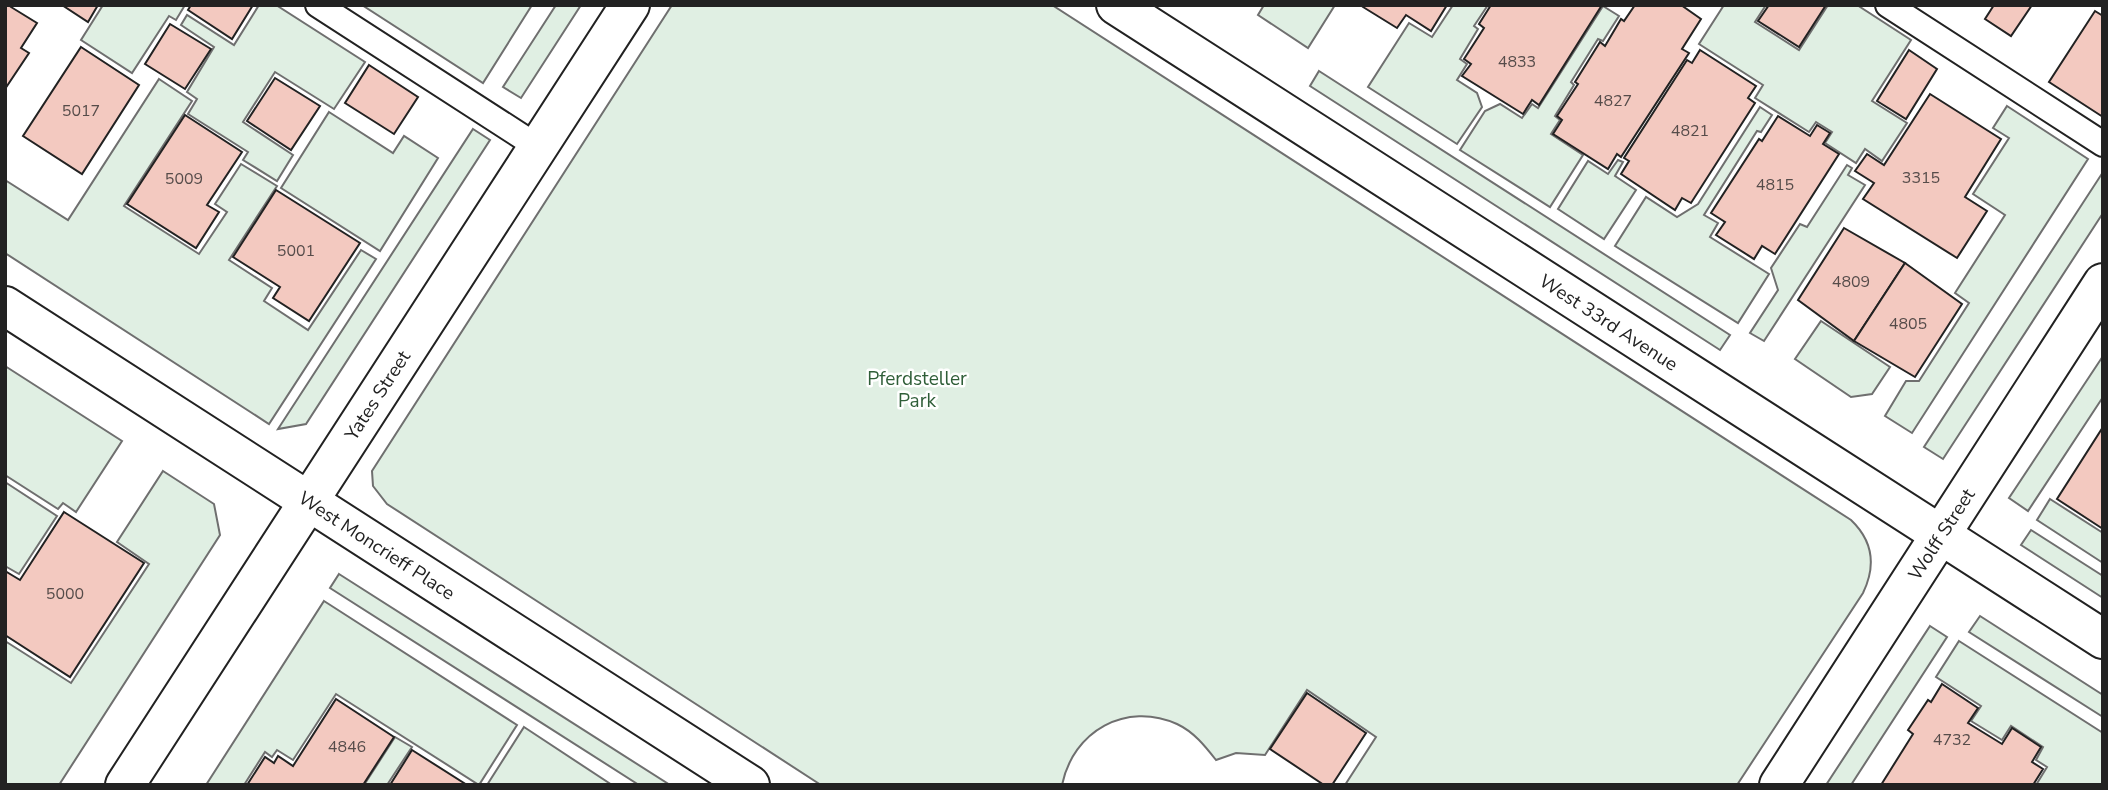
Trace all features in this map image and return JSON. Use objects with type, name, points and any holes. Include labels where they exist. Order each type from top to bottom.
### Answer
[{"type":"street","name":"Yates Street","points":[[125,785],[629,5]]},
{"type":"street","name":"West 33rd Avenue","points":[[1116,5],[2103,639]]},
{"type":"street","name":"Wolff Street","points":[[1779,785],[2103,283]]},
{"type":"street","name":"West Moncrieff Place","points":[[5,306],[750,785]]},
{"type":"lane","points":[[318,5],[538,147]]},
{"type":"lane","points":[[1888,5],[2103,144]]},
{"type":"green space","points":[[103,5],[185,5],[176,20],[169,16],[132,73],[81,40]]},
{"type":"green space","points":[[259,5],[276,5],[365,62],[334,109],[275,72],[243,122],[293,155],[277,181],[243,160],[248,152],[188,114],[197,99],[187,92],[214,47],[181,25],[187,15],[234,45]]},
{"type":"green space","points":[[362,5],[532,5],[483,83]]},
{"type":"green space","points":[[556,5],[581,5],[521,98],[503,87]]},
{"type":"green space","name":"Pferdsteller Park","points":[[672,5],[1052,5],[1851,520],[1864,536],[1870,554],[1870,573],[1863,593],[1737,785],[1345,785],[1376,737],[1307,690],[1265,755],[1236,753],[1216,760],[1199,740],[1183,727],[1158,718],[1139,716],[1121,719],[1090,736],[1077,749],[1062,785],[821,785],[387,504],[373,486],[372,471]]},
{"type":"green space","points":[[1264,5],[1335,5],[1308,48],[1258,15]]},
{"type":"green space","points":[[1453,5],[1488,5],[1474,26],[1478,29],[1460,59],[1467,64],[1457,80],[1477,93],[1482,107],[1457,144],[1368,87],[1409,23],[1432,37]]},
{"type":"green space","points":[[1724,5],[1766,5],[1755,22],[1799,50],[1828,5],[1857,5],[1911,40],[1872,101],[1907,123],[1882,161],[1865,149],[1856,163],[1825,143],[1832,132],[1816,122],[1809,132],[1755,98],[1763,85],[1699,44]]},
{"type":"green space","points":[[1603,6],[1619,16],[1603,41],[1598,39],[1571,82],[1574,85],[1555,116],[1560,120],[1551,134],[1583,155],[1550,207],[1460,150],[1485,111],[1500,104],[1522,118],[1532,104],[1538,108]]},
{"type":"green space","points":[[1319,71],[1730,335],[1720,350],[1310,86]]},
{"type":"green space","points":[[159,79],[192,101],[124,206],[199,254],[227,212],[215,204],[241,164],[277,186],[229,260],[272,288],[264,301],[308,330],[361,250],[376,259],[269,424],[5,253],[5,180],[68,220]]},
{"type":"green space","points":[[2007,106],[2088,159],[1912,433],[1885,416],[1906,381],[1919,381],[1969,303],[1955,293],[2005,215],[1973,194],[2009,138],[1993,128]]},
{"type":"green space","points":[[1760,107],[1772,115],[1761,132],[1757,131],[1704,215],[1718,223],[1710,237],[1769,274],[1738,323],[1615,246],[1646,197],[1677,217],[1698,204]]},
{"type":"green space","points":[[329,112],[393,153],[404,136],[438,158],[380,251],[281,188]]},
{"type":"green space","points":[[473,129],[490,140],[306,424],[278,429]]},
{"type":"green space","points":[[1618,160],[1623,162],[1615,176],[1636,190],[1604,239],[1558,209],[1588,161],[1608,174]]},
{"type":"green space","points":[[1847,165],[1852,168],[1848,175],[1865,185],[1764,341],[1750,333],[1778,290],[1771,268],[1800,224],[1807,227]]},
{"type":"green space","points":[[2103,172],[2103,213],[1943,459],[1924,447]]},
{"type":"green space","points":[[1821,321],[1890,367],[1872,394],[1851,397],[1795,359]]},
{"type":"green space","points":[[2103,356],[2103,397],[2028,511],[2009,498]]},
{"type":"green space","points":[[5,366],[122,441],[76,512],[63,503],[58,509],[5,475]]},
{"type":"green space","points":[[163,471],[214,504],[220,535],[59,785],[5,785],[5,641],[71,683],[149,564],[117,542]]},
{"type":"green space","points":[[5,482],[57,516],[19,574],[5,566]]},
{"type":"green space","points":[[2050,499],[2103,533],[2103,563],[2037,520]]},
{"type":"green space","points":[[2031,530],[2103,576],[2103,598],[2021,545]]},
{"type":"green space","points":[[339,574],[670,785],[639,785],[330,588]]},
{"type":"green space","points":[[324,601],[517,725],[479,785],[336,694],[293,760],[277,750],[272,757],[265,752],[244,785],[206,785]]},
{"type":"green space","points":[[1980,616],[2103,695],[2103,717],[1969,632]]},
{"type":"green space","points":[[1930,626],[1947,637],[1851,785],[1826,785]]},
{"type":"green space","points":[[1959,641],[2103,733],[2103,785],[2036,785],[2047,767],[2036,760],[2043,747],[2011,726],[2002,740],[1971,721],[1981,706],[1936,677]]},
{"type":"green space","points":[[524,727],[612,785],[487,785]]},
{"type":"green space","points":[[395,737],[412,747],[387,785],[364,785]]},
{"type":"building","points":[[5,5],[12,5],[11,7],[37,23],[21,48],[29,53],[5,89]]},
{"type":"building","points":[[62,5],[98,5],[88,22]]},
{"type":"building","points":[[191,5],[253,5],[232,39],[188,10]]},
{"type":"building","points":[[1447,5],[1431,31],[1406,15],[1397,28],[1363,7]]},
{"type":"building","points":[[1491,5],[1602,5],[1539,105],[1532,100],[1523,114],[1462,76],[1471,64],[1464,59],[1484,28],[1479,24]]},
{"type":"building","points":[[1635,5],[1681,5],[1701,19],[1682,49],[1689,53],[1621,157],[1617,154],[1608,169],[1553,134],[1562,120],[1557,116],[1600,42],[1605,46],[1621,19],[1624,21]]},
{"type":"building","points":[[1769,5],[1826,5],[1799,47],[1758,21]]},
{"type":"building","points":[[1994,5],[2032,5],[2011,36],[1985,19]]},
{"type":"building","points":[[2095,11],[2103,16],[2103,117],[2049,82]]},
{"type":"building","points":[[170,24],[211,49],[185,89],[145,64]]},
{"type":"building","points":[[81,47],[139,85],[82,174],[23,136]]},
{"type":"building","points":[[1700,50],[1756,86],[1748,98],[1755,103],[1691,203],[1682,198],[1675,210],[1621,174],[1629,161],[1624,158],[1687,60],[1692,63]]},
{"type":"building","points":[[1909,50],[1937,69],[1906,119],[1877,101]]},
{"type":"building","points":[[369,65],[418,97],[394,134],[345,103]]},
{"type":"building","points":[[275,78],[320,106],[291,150],[247,121]]},
{"type":"building","points":[[1930,94],[2001,139],[1965,197],[1987,211],[1957,258],[1863,199],[1874,183],[1855,171],[1867,154],[1884,165]]},
{"type":"building","points":[[185,115],[242,152],[207,205],[219,212],[196,248],[127,204]]},
{"type":"building","points":[[1778,116],[1810,136],[1817,125],[1830,133],[1823,144],[1839,154],[1775,254],[1762,246],[1754,259],[1716,235],[1725,222],[1711,213],[1759,139],[1762,141]]},
{"type":"building","points":[[276,190],[360,243],[309,321],[273,298],[280,287],[233,257]]},
{"type":"building","points":[[1844,228],[1905,263],[1854,341],[1798,300]]},
{"type":"building","points":[[1905,263],[1962,304],[1915,377],[1854,341]]},
{"type":"building","points":[[2103,427],[2103,529],[2057,499]]},
{"type":"building","points":[[64,512],[144,563],[70,677],[5,635],[5,571],[20,580]]},
{"type":"building","points":[[1942,684],[1978,708],[1968,723],[2002,744],[2012,728],[2041,747],[2032,762],[2043,769],[2033,785],[1881,785],[1913,734],[1908,730]]},
{"type":"building","points":[[1307,693],[1366,733],[1332,785],[1324,785],[1270,749]]},
{"type":"building","points":[[336,699],[394,737],[363,785],[247,785],[265,757],[274,763],[278,756],[293,766]]},
{"type":"building","points":[[412,750],[467,785],[390,785]]}]
